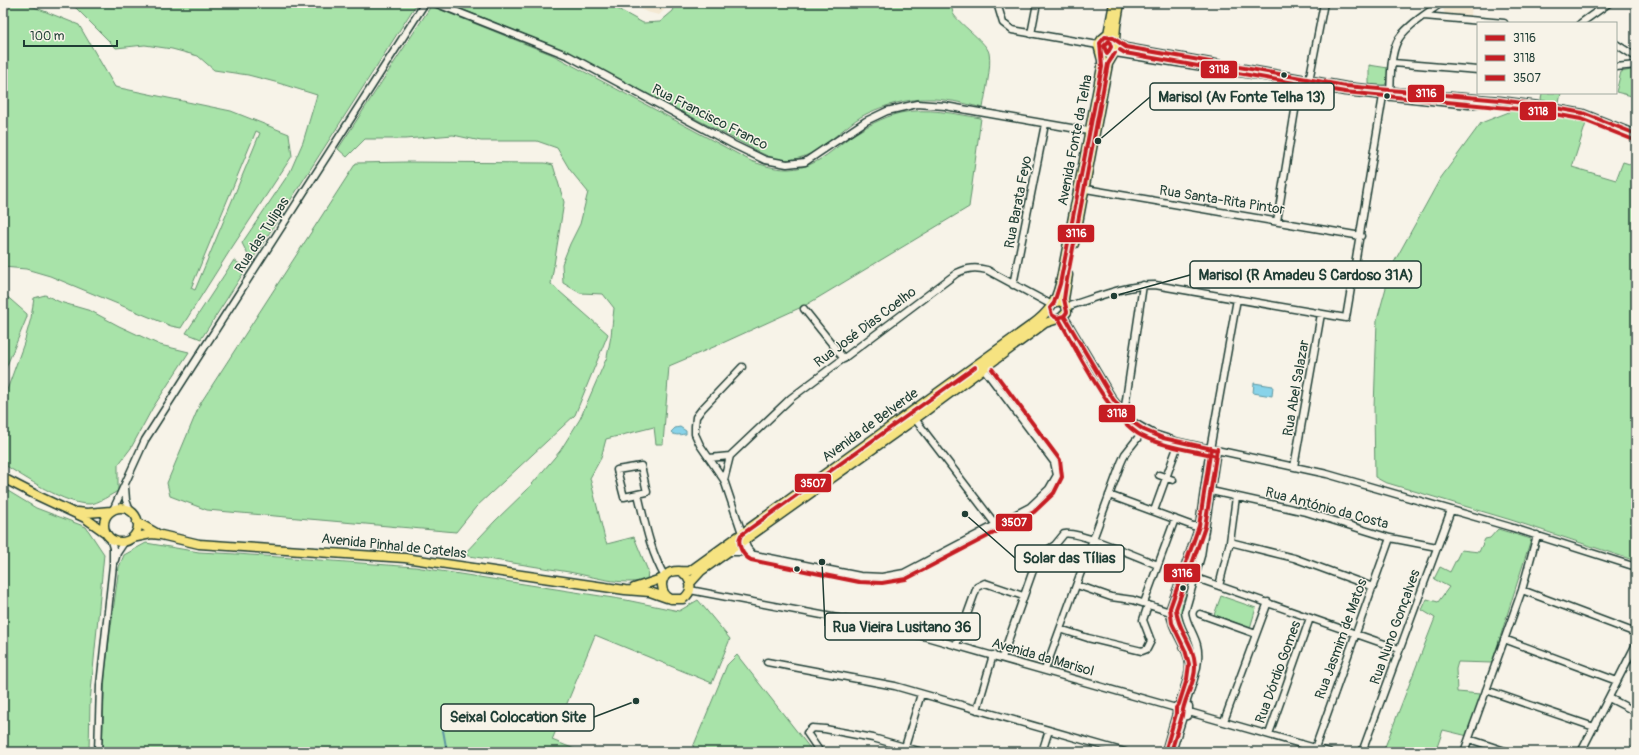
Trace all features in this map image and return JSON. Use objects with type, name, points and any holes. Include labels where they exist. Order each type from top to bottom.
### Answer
[{"type":"main road","points":[[1114,3],[1109,31],[1102,39],[1099,49],[1106,56],[1114,54]]},
{"type":"main road","name":"Avenida Fonte da Telha","points":[[1092,132],[1108,64],[1118,47],[1115,41],[1120,3]]},
{"type":"main road","points":[[1105,37],[1110,37],[1115,41]]},
{"type":"main road","name":"Avenida Fonte da Telha","points":[[1066,305],[1066,285],[1102,67],[1099,49]]},
{"type":"main road","name":"Avenida Fonte da Telha","points":[[1052,305],[1060,284],[1082,189]]},
{"type":"main road","points":[[1060,301],[1066,305],[1067,312],[1060,317],[1052,314],[1052,305],[1060,301]]},
{"type":"main road","name":"Avenida de Belverde","points":[[625,590],[644,586],[664,578],[673,572],[690,571],[743,537],[915,419],[1033,324],[1052,305]]},
{"type":"main road","name":"Avenida de Belverde","points":[[667,598],[679,600],[686,597],[690,586],[702,571],[728,552],[743,537],[981,365],[1045,322],[1060,317]]},
{"type":"main road","points":[[3,478],[85,518],[116,541],[128,540],[151,534],[161,535]]},
{"type":"main road","points":[[70,511],[87,513],[122,508],[130,511],[138,522],[161,535]]},
{"type":"main road","points":[[108,535],[104,527],[105,520],[112,510]]},
{"type":"main road","points":[[128,540],[137,529],[138,522]]},
{"type":"main road","name":"Avenida Pinhal de Catelas","points":[[161,535],[198,544],[405,558],[625,590],[650,592],[667,598]]},
{"type":"main road","points":[[682,572],[687,576],[690,586]]},
{"type":"main road","points":[[664,578],[662,588],[667,598]]},
{"type":"street","name":"Rua das Tulipas","points":[[112,510],[145,440],[425,3]]},
{"type":"street","name":"Rua Francisco Franco","points":[[435,3],[569,56],[765,160],[787,164],[805,162],[866,121],[887,111],[917,104],[945,106],[1092,132]]},
{"type":"street","points":[[997,3],[1000,17],[1006,27],[1012,30],[1099,49]]},
{"type":"street","points":[[1031,34],[1038,3]]},
{"type":"street","points":[[1309,82],[1324,3]]},
{"type":"street","points":[[1066,305],[1125,289],[1143,285],[1155,285],[1346,318],[1395,47],[1400,37],[1441,3]]},
{"type":"street","points":[[1583,22],[1609,3]]},
{"type":"street","points":[[1424,16],[1493,22]]},
{"type":"street","points":[[1115,41],[1126,47],[1309,82],[1346,86],[1387,94],[1500,100],[1584,113],[1636,134]]},
{"type":"street","points":[[1617,45],[1636,57]]},
{"type":"street","points":[[1114,54],[1300,80]]},
{"type":"street","points":[[1393,63],[1477,70]]},
{"type":"street","points":[[1617,67],[1636,65]]},
{"type":"street","points":[[1277,221],[1300,80]]},
{"type":"street","points":[[1500,94],[1500,100]]},
{"type":"street","name":"Rua Barata Feyo","points":[[1013,285],[1045,124]]},
{"type":"street","name":"Rua Santa-Rita Pintor","points":[[1082,189],[1361,236]]},
{"type":"street","name":"Rua José Dias Coelho","points":[[730,456],[791,398],[958,273],[967,268],[987,270],[1052,305]]},
{"type":"street","points":[[1124,413],[1143,285]]},
{"type":"street","points":[[1166,752],[1188,672],[1189,663],[1172,622],[1170,612],[1171,603],[1199,526],[1214,449],[1237,299]]},
{"type":"street","points":[[804,309],[844,359]]},
{"type":"street","name":"Rua Abel Salazar","points":[[1294,467],[1321,314]]},
{"type":"street","points":[[1060,317],[1113,399],[1131,421],[1144,430],[1163,438],[1179,442],[1327,474],[1537,535],[1636,567]]},
{"type":"street","points":[[728,552],[752,554],[860,576],[882,577],[904,573],[1030,507],[1050,489],[1057,475],[1054,462],[981,365]]},
{"type":"street","points":[[742,367],[696,417],[695,434],[700,445],[724,480],[743,537],[752,554]]},
{"type":"street","points":[[915,419],[996,525]]},
{"type":"street","points":[[1045,670],[1123,458],[1144,430]]},
{"type":"street","points":[[1154,511],[1179,442]]},
{"type":"street","points":[[1189,712],[1189,708],[1186,704],[1198,657],[1198,646],[1185,618],[1184,612],[1195,577],[1205,534],[1211,491],[1214,449]]},
{"type":"street","points":[[709,458],[730,456],[724,480]]},
{"type":"street","points":[[641,466],[647,492],[638,494],[624,497],[617,470],[641,466]]},
{"type":"street","points":[[1159,475],[1173,480]]},
{"type":"street","points":[[125,484],[126,500],[130,511]]},
{"type":"street","name":"Rua António da Costa","points":[[1211,491],[1306,512],[1390,538],[1437,547]]},
{"type":"street","points":[[638,494],[649,541],[664,578]]},
{"type":"street","points":[[1109,495],[1193,526],[1199,526]]},
{"type":"street","points":[[1219,586],[1230,542],[1236,497]]},
{"type":"street","name":"Rua Nuno Gonçalves","points":[[1362,752],[1451,510]]},
{"type":"street","points":[[1060,629],[1088,638],[1142,651],[1147,649],[1151,641],[1143,620],[1146,604],[1158,565],[1175,519]]},
{"type":"street","points":[[1002,658],[1038,557],[1055,545],[1064,534],[1072,534],[1093,540],[1158,565]]},
{"type":"street","points":[[98,752],[100,685],[113,565],[113,548],[108,535]]},
{"type":"street","points":[[1464,752],[1522,590],[1537,535]]},
{"type":"street","name":"Rua Jasmim de Matos","points":[[1315,748],[1390,538]]},
{"type":"street","points":[[113,565],[117,553],[128,540]]},
{"type":"street","points":[[1230,542],[1294,558],[1372,587]]},
{"type":"street","points":[[1182,573],[1399,649]]},
{"type":"street","points":[[956,645],[978,587],[985,583],[1024,596]]},
{"type":"street","points":[[1077,585],[1111,597],[1146,604],[1170,612]]},
{"type":"street","name":"Avenida da Marisol","points":[[690,586],[864,623],[956,645],[1177,708],[1186,704]]},
{"type":"street","points":[[1522,590],[1636,633]]},
{"type":"street","points":[[1224,721],[1268,602]]},
{"type":"street","points":[[1200,614],[1256,634]]},
{"type":"street","name":"Rua Dórdio Gomes","points":[[1269,734],[1310,618]]},
{"type":"street","points":[[1504,639],[1617,681]]},
{"type":"street","points":[[1581,752],[1636,644]]},
{"type":"street","points":[[977,710],[993,655]]},
{"type":"street","points":[[767,662],[879,682],[1125,752]]},
{"type":"street","points":[[1486,690],[1594,727]]},
{"type":"street","points":[[905,747],[921,694]]},
{"type":"street","points":[[1609,698],[1636,712]]},
{"type":"street","name":"Avenida da Marisol","points":[[1177,708],[1179,716],[1183,717]]},
{"type":"street","points":[[1189,712],[1329,752]]},
{"type":"street","points":[[1172,752],[1183,717],[1187,716],[1189,712]]},
{"type":"street","points":[[820,752],[807,733],[812,728],[817,727],[873,738],[922,752]]},
{"type":"street","points":[[1042,752],[1049,730]]},
{"type":"street","points":[[1469,739],[1508,752]]},
{"type":"street","points":[[1300,752],[1302,744]]},
{"type":"shaded area","points":[[626,3],[671,3],[659,15],[647,12]]},
{"type":"shaded area","points":[[1448,3],[1472,3],[1471,16],[1445,14],[1443,8]]},
{"type":"green space","points":[[3,3],[24,3],[79,25],[115,87],[231,111],[289,134],[292,156],[181,328],[171,326],[50,276],[26,269],[3,267]],"holes":[[[256,131],[260,133],[195,290],[191,288]]]},
{"type":"green space","points":[[62,3],[417,3],[254,257],[248,255],[242,243],[290,172],[303,142],[317,95],[248,75],[214,70],[198,56],[172,49],[145,45],[116,48],[76,8]]},
{"type":"green space","points":[[446,3],[607,3],[643,23],[660,22],[673,11],[676,3],[951,3],[954,15],[984,44],[987,49],[990,58],[989,72],[983,108],[954,101],[934,99],[904,101],[866,114],[815,151],[792,159],[779,159],[763,154],[563,50]]},
{"type":"green space","points":[[431,6],[553,55],[751,161],[770,167],[789,169],[809,165],[821,159],[850,137],[868,126],[900,113],[910,111],[931,111],[981,118],[969,207],[806,305],[669,366],[663,444],[656,444],[654,427],[606,439],[601,458],[590,478],[605,539],[607,544],[634,537],[648,571],[647,580],[628,582],[608,580],[569,572],[463,555],[527,490],[560,451],[580,419],[607,357],[614,308],[603,294],[580,293],[563,283],[562,264],[580,224],[588,192],[570,170],[557,148],[537,141],[481,141],[453,135],[405,139],[365,139],[347,157],[338,149]]},
{"type":"green space","points":[[1369,65],[1388,68],[1387,81],[1385,85],[1369,85]]},
{"type":"green space","points":[[1636,69],[1636,97],[1617,92],[1621,72]]},
{"type":"green space","points":[[1542,94],[1561,94],[1559,103],[1541,100]]},
{"type":"green space","points":[[1514,107],[1542,108],[1588,117],[1572,167],[1616,180],[1623,162],[1636,166],[1636,561],[1511,520],[1384,482],[1375,477],[1374,408],[1377,320],[1392,266],[1440,179],[1481,123],[1509,112]]},
{"type":"green space","points":[[356,163],[545,163],[553,165],[564,202],[551,284],[608,334],[575,415],[476,507],[456,532],[207,510],[170,496],[167,483],[200,404]]},
{"type":"green space","points":[[234,260],[246,269],[201,339],[186,333]]},
{"type":"green space","points":[[3,293],[27,314],[27,317],[3,375]]},
{"type":"green space","points":[[45,295],[60,302],[91,311],[160,345],[189,352],[152,409],[131,448],[118,465],[118,491],[93,504],[80,503],[57,495],[3,464],[3,401],[24,343],[31,318],[34,298]]},
{"type":"green space","points":[[1213,454],[1199,552],[1195,569],[1191,572],[1187,570],[1187,567]]},
{"type":"green space","points":[[3,488],[36,508],[86,527],[104,554],[90,702],[89,752],[3,752]]},
{"type":"green space","points":[[1498,529],[1531,539],[1492,663],[1458,662],[1456,669],[1457,692],[1481,694],[1468,736],[1443,730],[1436,752],[1421,752],[1410,747],[1408,752],[1383,752],[1435,618],[1422,610],[1427,599],[1438,602],[1449,587],[1434,579],[1440,567],[1450,572],[1461,550],[1479,552],[1485,539],[1490,538]]},
{"type":"green space","points":[[146,543],[199,552],[415,567],[626,600],[679,611],[698,600],[730,639],[712,683],[595,635],[552,740],[582,752],[102,752],[105,671],[119,567],[124,555]]},
{"type":"green space","points":[[1184,578],[1188,578],[1191,582],[1184,600],[1175,600]]},
{"type":"green space","points":[[1221,596],[1256,608],[1250,628],[1214,615]]},
{"type":"green space","points":[[1174,603],[1183,603],[1182,610],[1184,621],[1193,641],[1196,653],[1195,664],[1187,693],[1191,672],[1174,621],[1172,611]]},
{"type":"green space","points":[[737,655],[813,752],[691,752],[727,665]]},
{"type":"water","points":[[1254,383],[1273,386],[1272,396],[1253,393]]},
{"type":"water","points":[[680,427],[686,431],[686,434],[676,435],[671,432],[675,428]]},
{"type":"waterway","points":[[442,725],[447,752]]},
{"type":"transit line","name":"3116","points":[[1115,53],[1108,64],[1066,285],[1064,299],[1067,312],[1064,316],[1057,318],[1052,315],[1050,308],[1054,303],[1060,284],[1102,67],[1100,43],[1105,37],[1113,38],[1126,47],[1346,86],[1500,100],[1583,113],[1636,134]]},
{"type":"transit line","name":"3507","points":[[1109,41],[1111,47],[1107,54],[1104,46],[1109,41]]},
{"type":"transit line","name":"3118","points":[[1120,50],[1125,53],[1345,92],[1538,111],[1581,119],[1634,140]]},
{"type":"transit line","name":"3116","points":[[1064,316],[1113,399],[1131,421],[1144,430],[1163,438],[1217,450]]},
{"type":"transit line","name":"3118","points":[[1059,319],[1106,400],[1130,427],[1150,440],[1216,456]]},
{"type":"transit line","name":"3507","points":[[975,367],[741,535],[739,542],[745,556],[751,560],[859,582],[882,583],[906,579],[1034,512],[1054,493],[1062,477],[1060,460],[992,369]]},
{"type":"transit line","name":"3116","points":[[1165,752],[1176,714],[1176,708],[1179,704],[1187,679],[1189,664],[1185,650],[1172,623],[1170,608],[1199,526],[1211,448]]},
{"type":"transit line","name":"3118","points":[[1171,752],[1195,672],[1192,650],[1179,623],[1176,609],[1205,527],[1217,449]]},
{"type":"place","name":"Marisol (Av Fonte Telha 13)","points":[[1098,141]]},
{"type":"place","name":"Marisol (R Amadeu S Cardoso 31A)","points":[[1114,296]]},
{"type":"place","name":"Solar das Tílias","points":[[965,514]]},
{"type":"place","name":"Rua Vieira Lusitano 36","points":[[822,562]]},
{"type":"place","name":"Seixal Colocation Site","points":[[636,701]]}]
